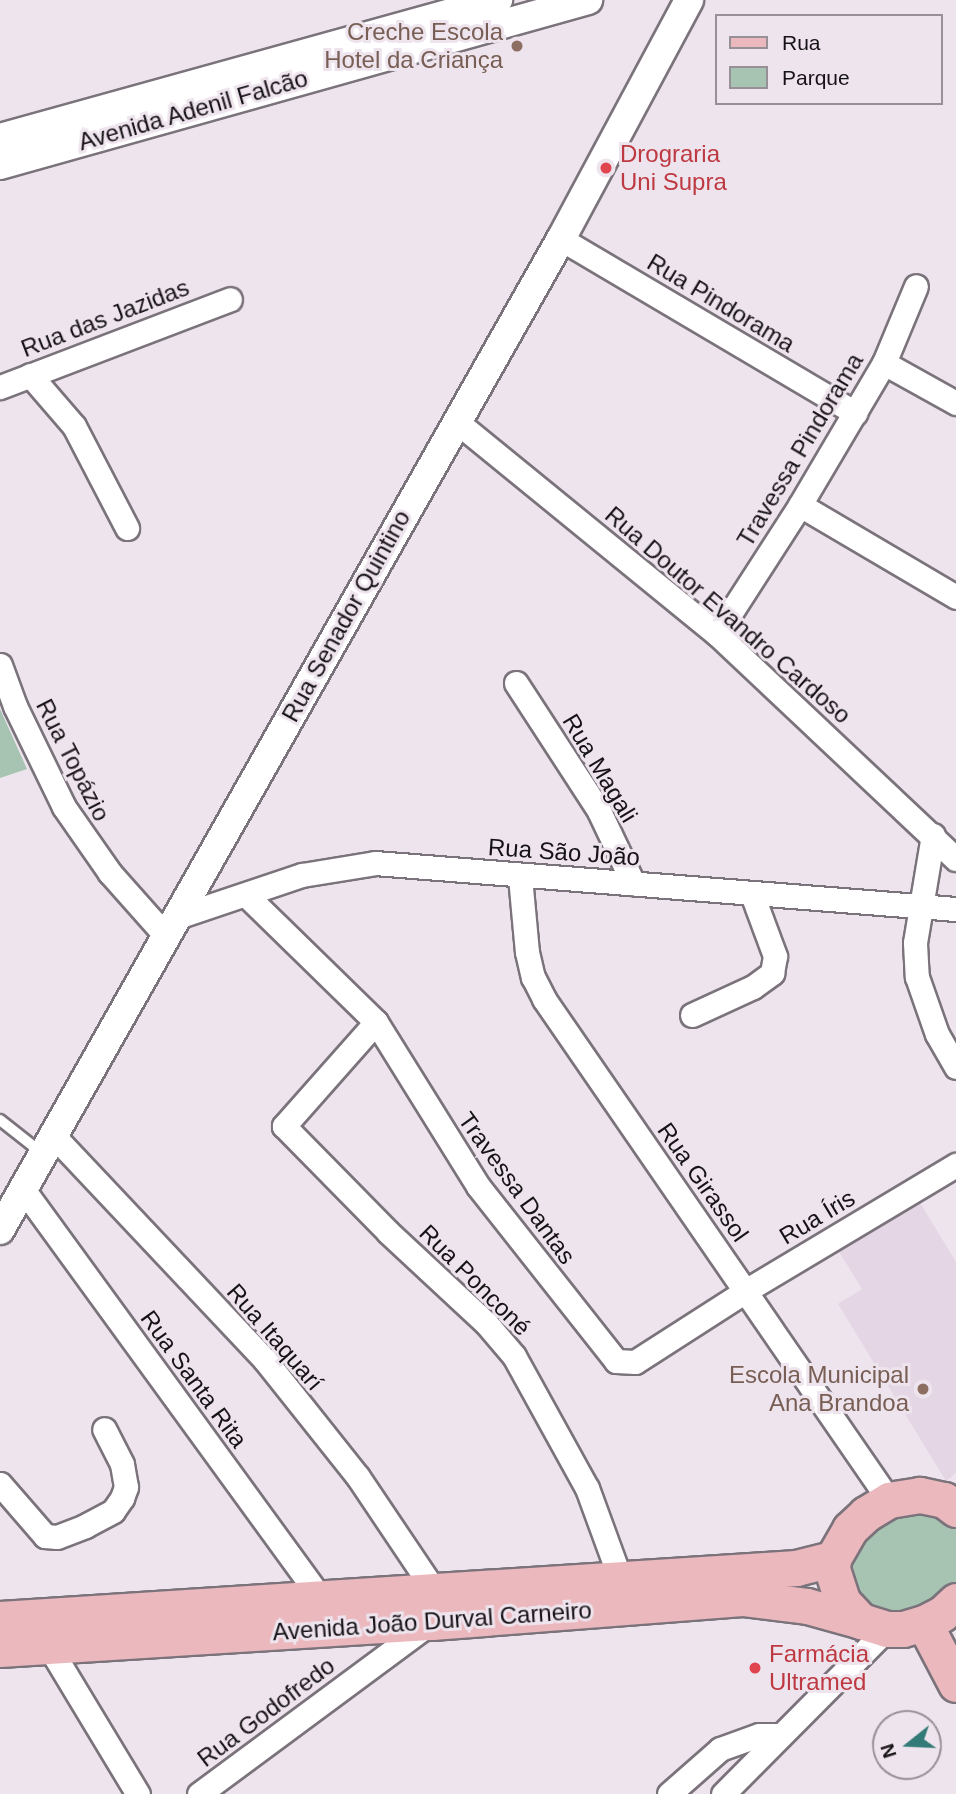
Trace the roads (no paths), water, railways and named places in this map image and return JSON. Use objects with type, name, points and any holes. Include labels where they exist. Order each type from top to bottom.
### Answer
[{"type":"main road","points":[[956,1509],[944,1500],[920,1495],[889,1500],[866,1514],[850,1530],[832,1559],[835,1583],[843,1602],[874,1625],[903,1629],[924,1623],[942,1614],[956,1601]]},
{"type":"main road","name":"Avenida João Durval Carneiro","points":[[0,1649],[434,1607],[620,1578],[796,1568],[832,1559]]},
{"type":"main road","name":"Avenida João Durval Carneiro","points":[[0,1619],[322,1600],[434,1607],[742,1598],[807,1606],[874,1625]]},
{"type":"main road","points":[[924,1623],[956,1684]]},
{"type":"street","name":"Avenida Adenil Falcão","points":[[424,32],[498,0]]},
{"type":"street","name":"Avenida Adenil Falcão","points":[[0,165],[80,129],[424,32],[588,0]]},
{"type":"street","name":"Rua Senador Quintino","points":[[0,1230],[561,239],[688,0]]},
{"type":"street","name":"Avenida Adenil Falcão","points":[[0,138],[80,129]]},
{"type":"street","name":"Rua Pindorama","points":[[561,239],[855,413]]},
{"type":"street","name":"Travessa Pindorama","points":[[718,634],[800,505],[884,363],[916,286]]},
{"type":"street","name":"Rua das Jazidas","points":[[0,387],[230,299]]},
{"type":"street","points":[[884,363],[956,403]]},
{"type":"street","points":[[30,374],[74,426],[127,528]]},
{"type":"street","name":"Rua Doutor Evandro Cardoso","points":[[457,422],[718,634],[956,859]]},
{"type":"street","points":[[800,505],[956,597]]},
{"type":"street","name":"Rua Topázio","points":[[0,665],[15,706],[64,807],[110,873],[172,927]]},
{"type":"street","name":"Rua Magali","points":[[516,683],[599,811],[634,883]]},
{"type":"street","points":[[933,835],[919,906],[915,943],[917,977],[937,1034],[956,1066]]},
{"type":"street","name":"Rua São João","points":[[172,927],[302,875],[375,863],[520,877],[634,883],[956,909]]},
{"type":"street","name":"Rua Girassol","points":[[520,877],[527,953],[533,977],[544,999],[747,1290],[889,1500]]},
{"type":"street","points":[[692,1015],[753,987],[772,973],[775,956],[752,894]]},
{"type":"street","name":"Travessa Dantas","points":[[247,896],[376,1022],[478,1186],[606,1352],[615,1361],[635,1362]]},
{"type":"street","name":"Rua Ponconé","points":[[376,1022],[284,1126],[388,1232],[486,1323],[514,1356],[587,1488],[620,1578]]},
{"type":"street","name":"Rua Itaquarí","points":[[47,1144],[265,1360],[358,1477],[434,1607]]},
{"type":"street","name":"Rua Íris","points":[[635,1362],[747,1290],[956,1165]]},
{"type":"street","name":"Rua Santa Rita","points":[[23,1189],[322,1600]]},
{"type":"street","points":[[0,1484],[45,1536],[57,1537],[113,1511],[126,1486],[122,1464],[104,1429]]},
{"type":"street","name":"Rua Godofredo","points":[[199,1794],[434,1607]]},
{"type":"street","points":[[723,1794],[781,1735],[874,1625]]},
{"type":"street","points":[[48,1646],[138,1794]]},
{"type":"street","points":[[668,1794],[720,1749],[760,1735],[781,1735]]},
{"type":"lane","points":[[0,1120],[47,1144]]},
{"type":"place","name":"Creche Escola Hotel da Criança","points":[[517,46]]},
{"type":"place","name":"Drograria Uni Supra","points":[[606,168]]},
{"type":"place","name":"Escola Municipal Ana Brandoa","points":[[923,1389]]},
{"type":"place","name":"Farmácia Ultramed","points":[[755,1668]]}]
